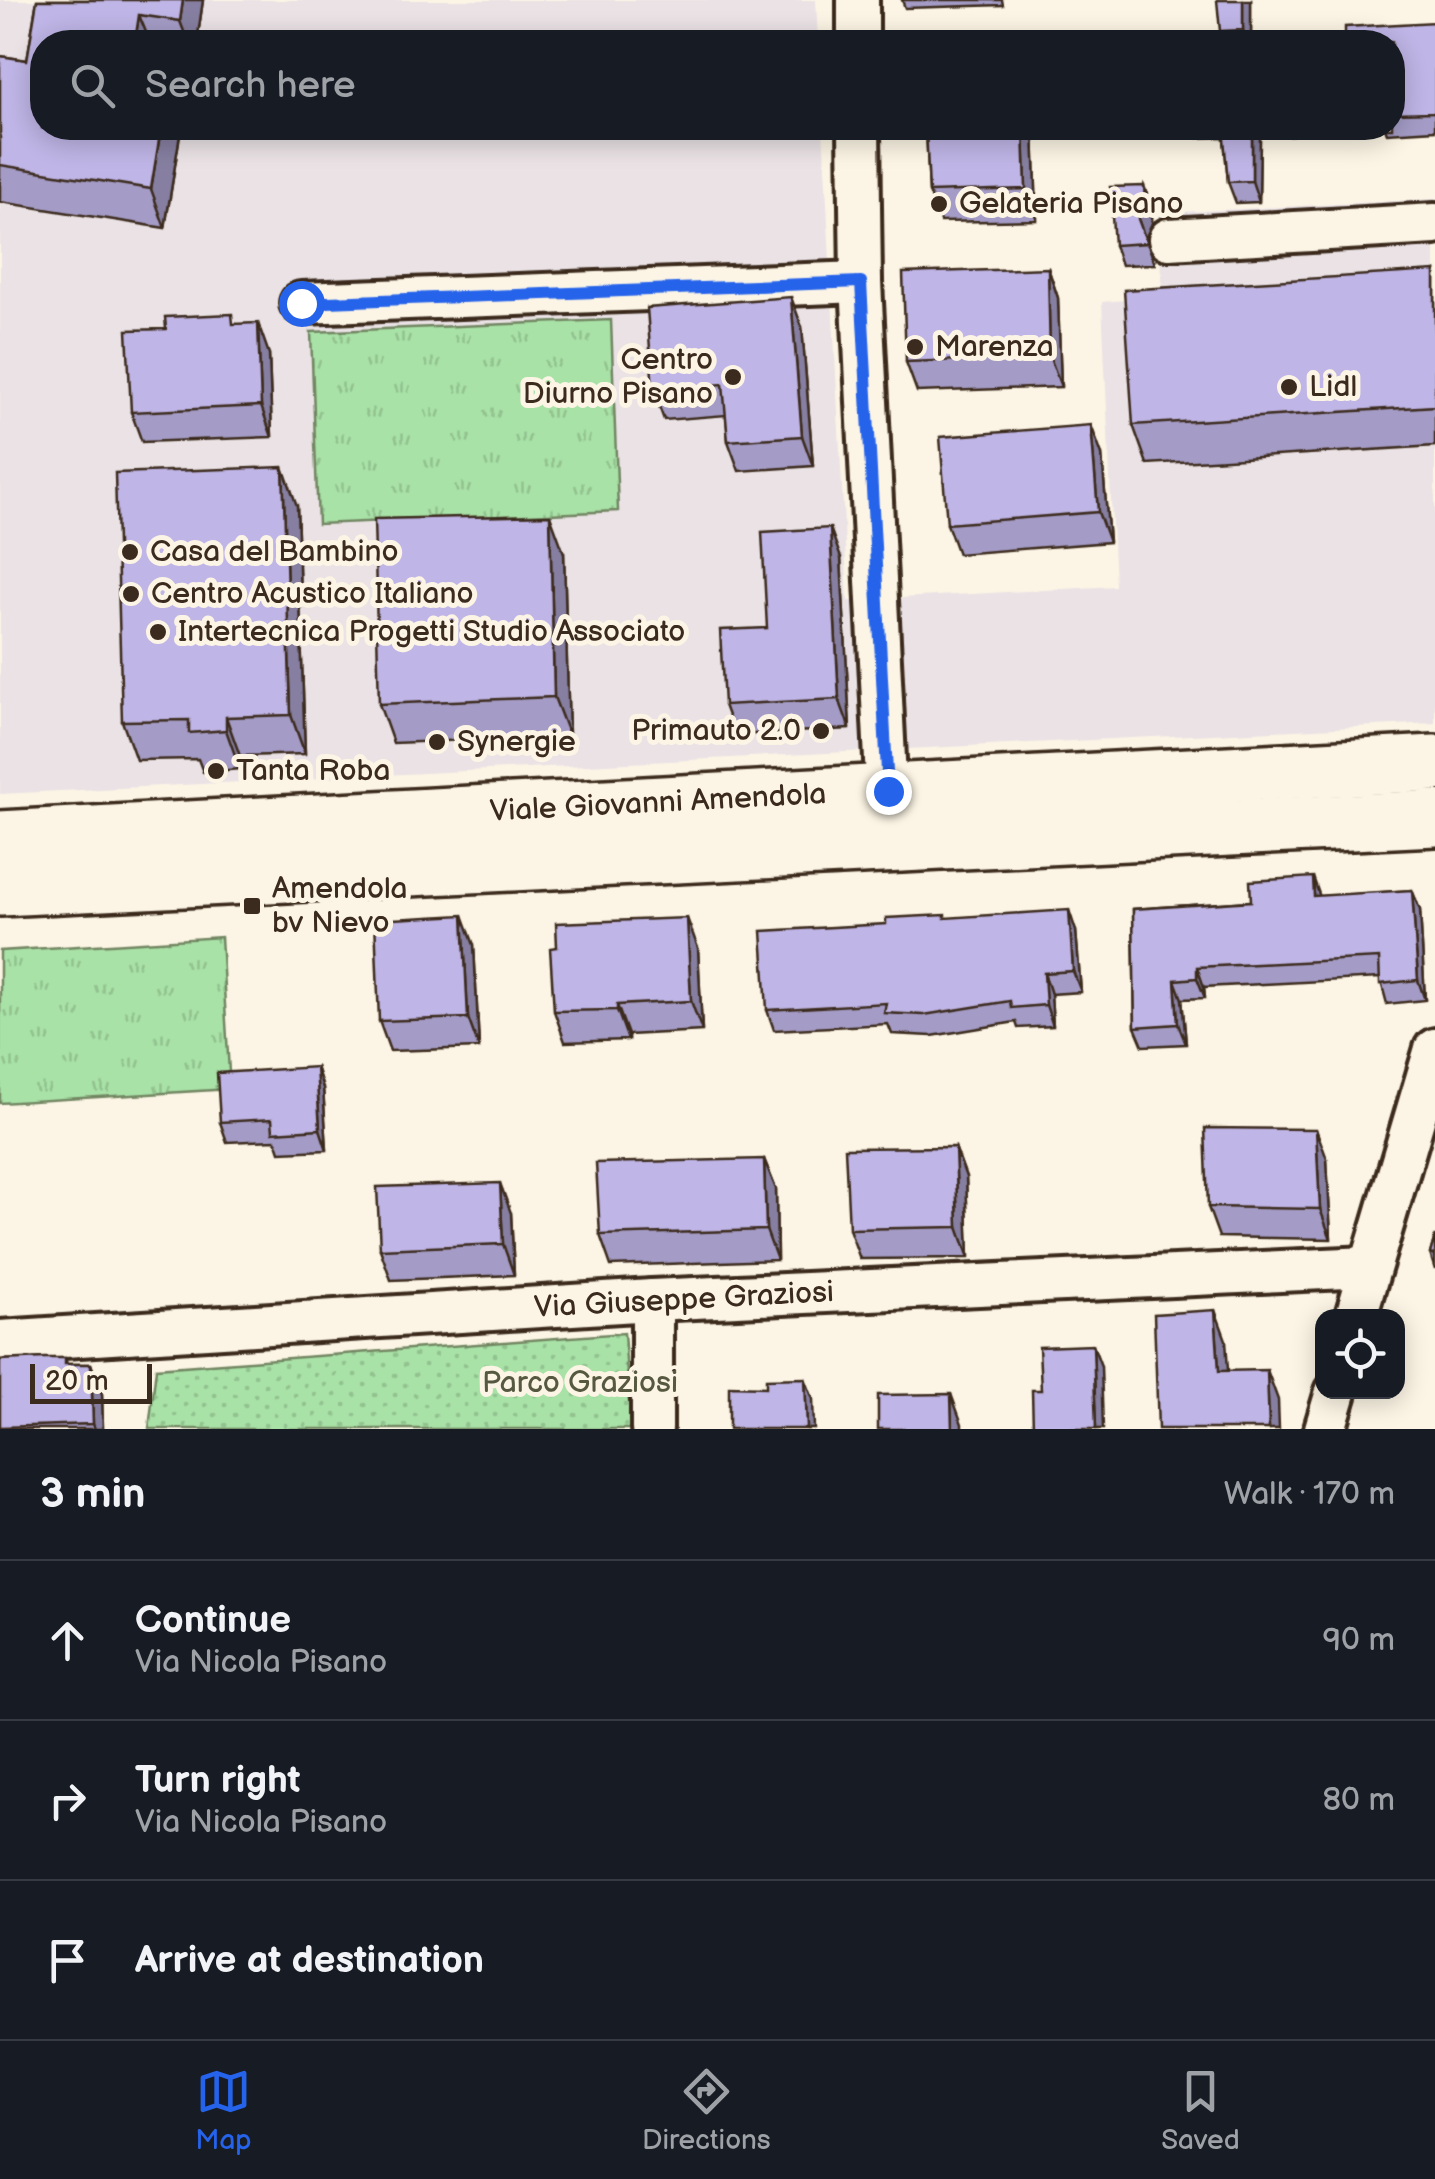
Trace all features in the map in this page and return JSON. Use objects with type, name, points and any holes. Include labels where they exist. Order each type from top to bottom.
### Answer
[{"type":"main road","name":"Viale Giovanni Amendola","points":[[0,888],[888,817],[1435,762]]},
{"type":"main road","name":"Viale Giovanni Amendola","points":[[0,839],[888,817],[1435,818]]},
{"type":"street","points":[[858,0],[858,30]]},
{"type":"street","points":[[859,140],[861,282],[888,817]]},
{"type":"street","points":[[1169,239],[1435,224]]},
{"type":"street","points":[[301,303],[861,282]]},
{"type":"street","points":[[1358,1309],[1435,1048]]},
{"type":"street","name":"Via Giuseppe Graziosi","points":[[0,1341],[652,1300],[1369,1267]]},
{"type":"street","points":[[652,1300],[652,1429]]},
{"type":"street","points":[[1326,1429],[1334,1399]]},
{"type":"shaded area","points":[[0,0],[816,0],[817,30],[30,30],[30,140],[824,140],[848,601],[1115,586],[1102,302],[1163,297],[1159,213],[1435,199],[1435,723],[0,794]]},
{"type":"green space","points":[[611,320],[618,511],[318,524],[311,332]]},
{"type":"green space","points":[[221,937],[230,1089],[0,1103],[0,951]]},
{"type":"green space","name":"Parco Graziosi","points":[[624,1333],[631,1429],[149,1429],[156,1368]]},
{"type":"building","points":[[37,0],[183,0],[180,21],[139,15],[137,30],[32,30]]},
{"type":"building","points":[[1217,0],[1243,0],[1243,30],[1220,30]]},
{"type":"building","points":[[1435,22],[1435,112],[1405,113],[1405,30],[1345,27]]},
{"type":"building","points":[[30,42],[30,140],[159,140],[151,189],[0,165],[0,56],[27,60]]},
{"type":"building","points":[[927,140],[1024,140],[1026,189],[929,192]]},
{"type":"building","points":[[1224,140],[1252,140],[1252,181],[1228,182]]},
{"type":"building","points":[[1144,186],[1145,202],[1138,219],[1147,243],[1114,245],[1110,187]]},
{"type":"building","points":[[1048,268],[1050,357],[906,362],[903,273]]},
{"type":"building","name":"Lidl","points":[[1435,271],[1435,406],[1133,425],[1124,290]]},
{"type":"building","name":"Centro Diurno Pisano","points":[[791,297],[802,436],[728,441],[723,384],[653,390],[647,308]]},
{"type":"building","points":[[232,314],[233,324],[258,323],[261,406],[131,412],[127,330],[166,329],[165,317]]},
{"type":"building","points":[[1091,425],[1098,512],[947,524],[940,437]]},
{"type":"building","points":[[283,467],[291,715],[226,717],[226,730],[189,733],[189,720],[122,721],[115,473]]},
{"type":"building","points":[[550,515],[554,697],[379,704],[374,519]]},
{"type":"building","points":[[830,528],[839,699],[724,705],[720,630],[767,628],[762,532]]},
{"type":"building","points":[[1313,877],[1314,896],[1412,890],[1418,980],[1380,984],[1379,958],[1197,967],[1197,978],[1175,980],[1178,1024],[1135,1027],[1133,909],[1251,901],[1250,881]]},
{"type":"building","points":[[1069,910],[1073,971],[1044,973],[1046,1005],[1011,1008],[1010,1001],[924,1015],[884,1013],[886,1003],[767,1010],[762,931],[886,924],[886,918]]},
{"type":"building","points":[[463,915],[468,1018],[379,1021],[375,920]]},
{"type":"building","points":[[687,918],[691,1001],[617,1005],[617,1010],[554,1011],[550,948],[557,947],[556,923]]},
{"type":"building","points":[[316,1067],[320,1129],[273,1132],[272,1119],[220,1122],[217,1073]]},
{"type":"building","points":[[1205,1128],[1316,1129],[1320,1209],[1208,1207]]},
{"type":"building","points":[[955,1147],[958,1227],[849,1229],[845,1148]]},
{"type":"building","points":[[764,1159],[766,1230],[600,1235],[596,1163]]},
{"type":"building","points":[[500,1183],[503,1244],[380,1249],[377,1187]]},
{"type":"building","points":[[1215,1310],[1219,1371],[1267,1370],[1269,1429],[1158,1429],[1154,1314]]},
{"type":"building","points":[[1093,1345],[1096,1429],[1033,1429],[1032,1390],[1041,1390],[1039,1347]]},
{"type":"building","points":[[65,1358],[65,1364],[91,1364],[93,1424],[0,1429],[0,1360]]},
{"type":"building","points":[[805,1378],[807,1429],[729,1429],[729,1386],[766,1387],[766,1379]]},
{"type":"building","points":[[951,1394],[952,1429],[878,1429],[878,1395]]},
{"type":"place","name":"Gelateria Pisano","points":[[939,204]]},
{"type":"place","name":"Marenza","points":[[915,347]]},
{"type":"place","name":"Centro Diurno Pisano","points":[[733,377]]},
{"type":"place","name":"Lidl","points":[[1289,387]]},
{"type":"place","name":"Casa del Bambino","points":[[130,552]]},
{"type":"place","name":"Centro Acustico Italiano","points":[[131,594]]},
{"type":"place","name":"Intertecnica Progetti Studio Associato","points":[[158,632]]},
{"type":"place","name":"Primauto 2.0","points":[[821,731]]},
{"type":"place","name":"Synergie","points":[[437,742]]},
{"type":"place","name":"Tanta Roba","points":[[216,771]]},
{"type":"place","name":"Amendola bv Nievo","points":[[252,906]]},
{"type":"route","points":[[301,303],[861,282],[888,791]]}]
